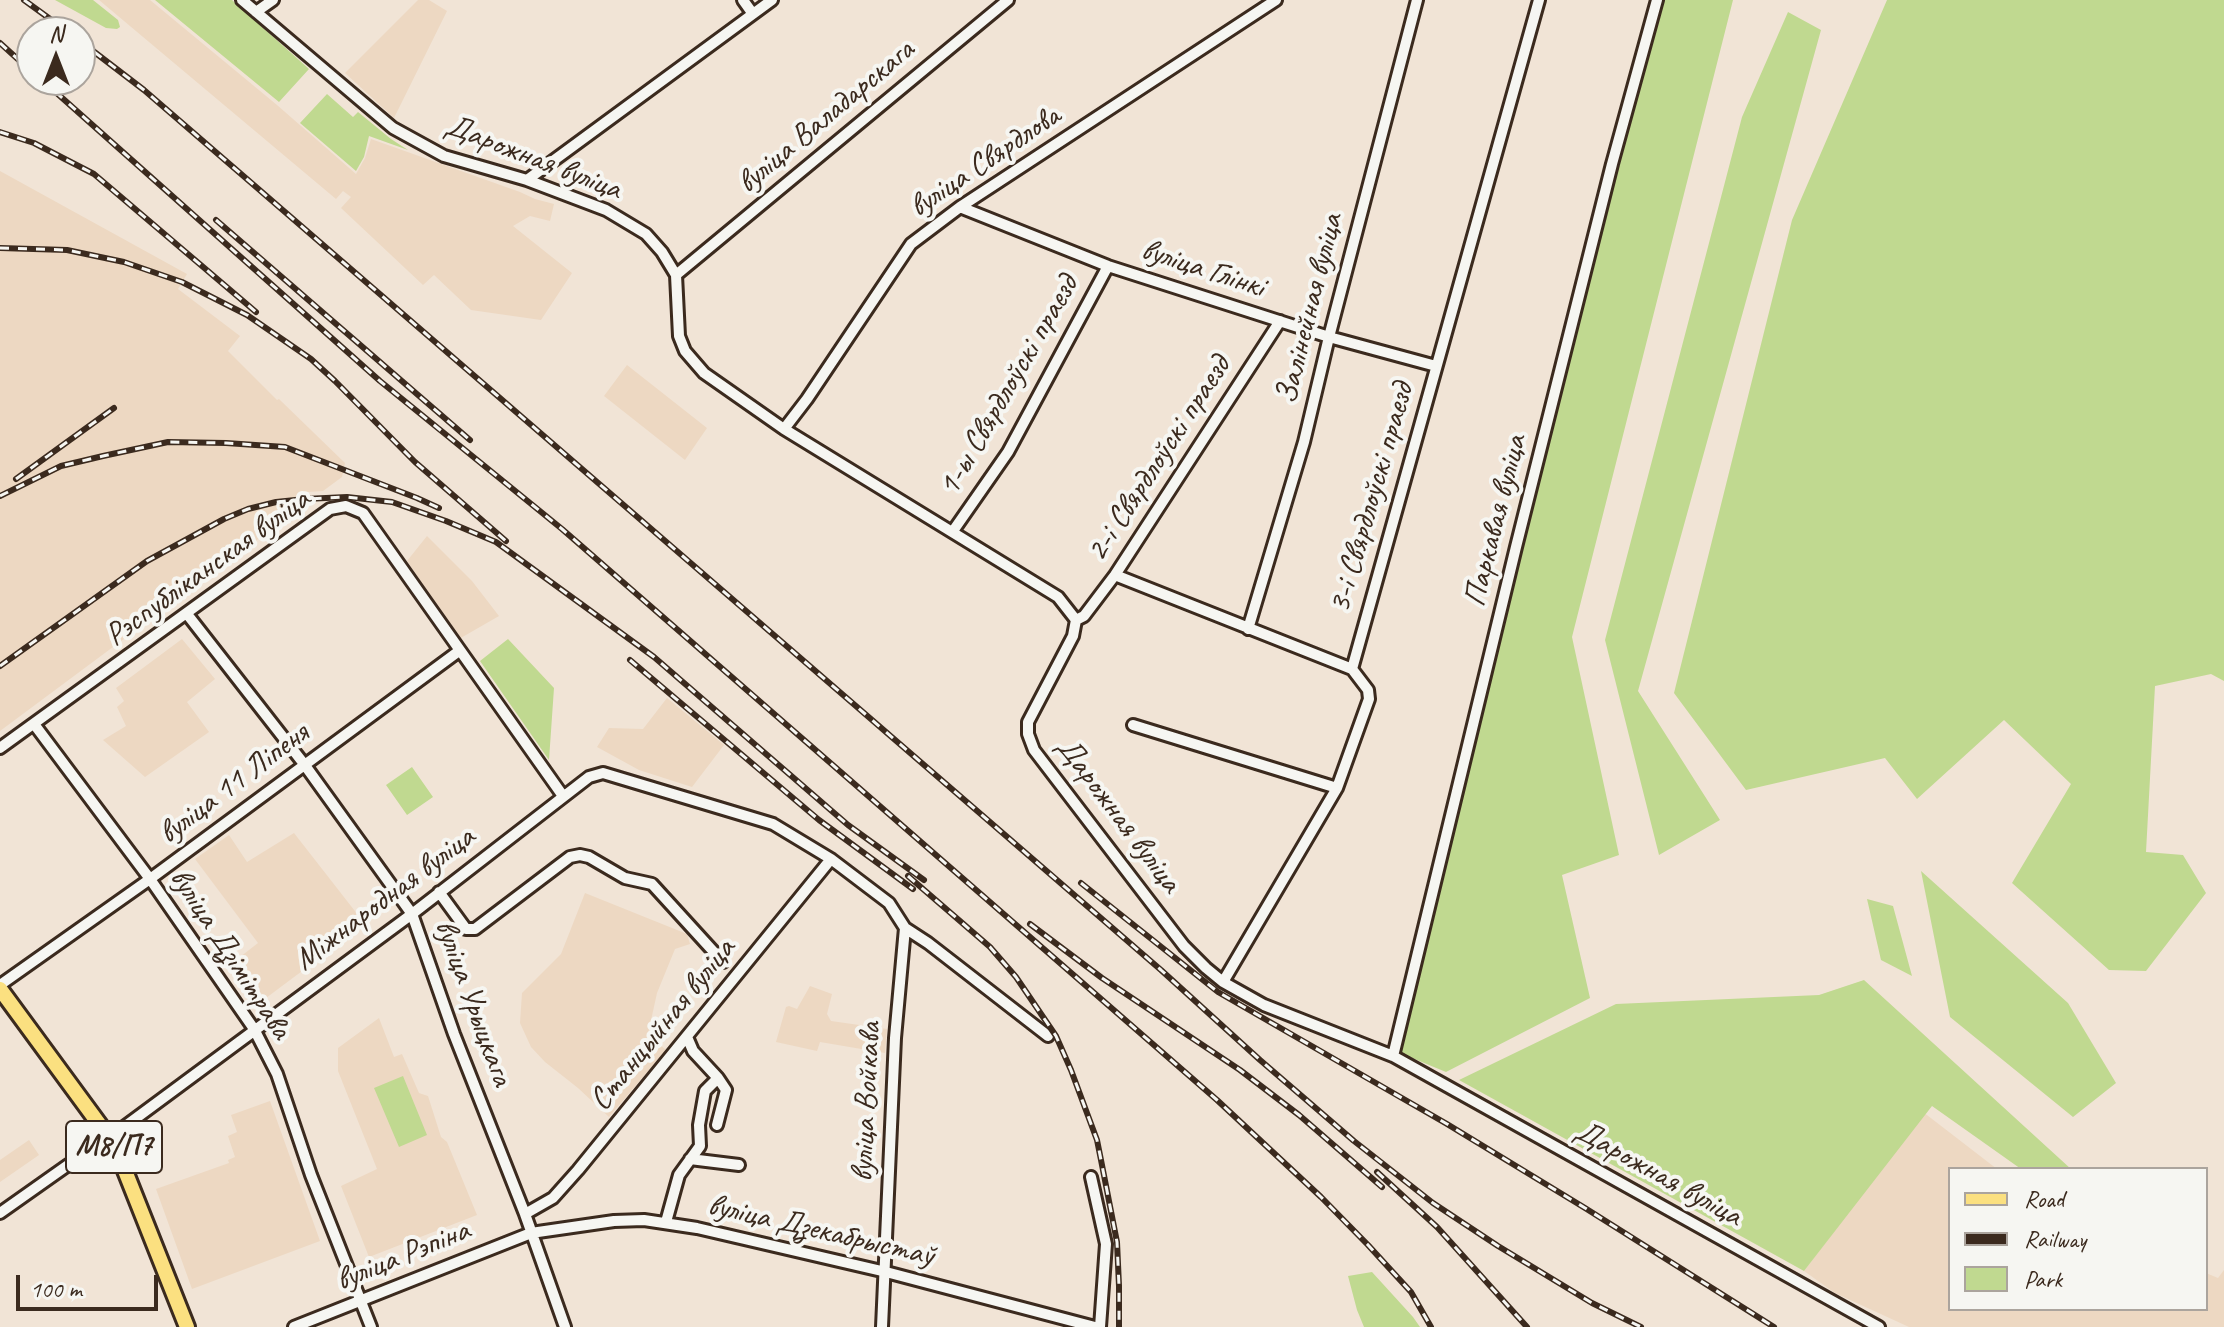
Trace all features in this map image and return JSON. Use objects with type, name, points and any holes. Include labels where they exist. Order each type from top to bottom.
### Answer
[{"type":"main road","name":"М8/П7","points":[[0,987],[118,1153],[187,1327]]},
{"type":"street","name":"Дарожная вуліца","points":[[242,0],[393,128],[444,156],[527,180],[621,218],[646,234],[676,275]]},
{"type":"street","points":[[256,12],[273,0]]},
{"type":"street","points":[[743,0],[753,14]]},
{"type":"street","points":[[527,180],[772,0]]},
{"type":"street","name":"вуліца Валадарскага","points":[[676,275],[1008,0]]},
{"type":"street","name":"вуліца Свярдлова","points":[[784,429],[911,244],[960,207],[1276,0]]},
{"type":"street","name":"Залінейная вуліца","points":[[1248,629],[1304,442],[1417,0]]},
{"type":"street","name":"3-і Свярдлоўскі праезд","points":[[1352,669],[1539,0]]},
{"type":"street","name":"Паркавая вуліца","points":[[1393,1056],[1519,531],[1657,0]]},
{"type":"street","name":"вуліца Глінкі","points":[[960,207],[1108,266],[1329,337],[1436,366]]},
{"type":"street","name":"1-ы Свярдлоўскі праезд","points":[[953,531],[1008,452],[1108,266]]},
{"type":"street","points":[[676,275],[679,336],[685,351],[704,373],[784,429],[1058,597],[1076,620]]},
{"type":"street","name":"2-і Свярдлоўскі праезд","points":[[1076,620],[1084,616],[1115,575],[1280,321]]},
{"type":"street","name":"Рэспубліканская вуліца","points":[[0,748],[330,509],[346,506],[363,513],[563,796]]},
{"type":"street","points":[[1115,575],[1352,669],[1368,690],[1369,699],[1337,788],[1223,982]]},
{"type":"street","name":"вуліца Урыцкага","points":[[187,614],[304,764],[412,914],[565,1327]]},
{"type":"street","name":"Дарожная вуліца","points":[[1076,620],[1073,636],[1028,722],[1028,734],[1034,750],[1184,946],[1206,968],[1223,982],[1264,1005],[1393,1056],[1879,1327]]},
{"type":"street","name":"вуліца 11 Ліпеня","points":[[0,987],[459,651]]},
{"type":"street","name":"вуліца Дзімітрава","points":[[34,724],[150,879],[254,1029],[277,1074],[311,1175],[371,1327]]},
{"type":"street","points":[[1133,725],[1337,788]]},
{"type":"street","name":"Міжнародная вуліца","points":[[0,1213],[109,1138],[412,914],[589,777],[603,773],[773,824],[831,859],[889,903],[905,928],[1048,1036]]},
{"type":"street","points":[[439,892],[470,931],[570,857],[589,857],[625,878],[652,884],[723,962]]},
{"type":"street","name":"Станцыйная вуліца","points":[[525,1214],[553,1198],[578,1170],[831,859]]},
{"type":"street","name":"вуліца Войкава","points":[[882,1327],[895,1038],[905,928]]},
{"type":"street","points":[[687,1037],[693,1051],[726,1090],[717,1125]]},
{"type":"street","points":[[666,1222],[679,1175],[700,1146],[699,1125],[705,1091],[718,1078]]},
{"type":"street","points":[[690,1159],[739,1165]]},
{"type":"street","points":[[1091,1177],[1106,1244],[1097,1327]]},
{"type":"street","name":"вуліца Дзекабрыстаў","points":[[531,1233],[614,1221],[666,1222],[886,1272],[1097,1327]]},
{"type":"street","name":"вуліца Рэпіна","points":[[294,1327],[531,1233]]},
{"type":"shaded area","points":[[99,0],[150,0],[356,174],[371,139],[554,204],[550,221],[530,216],[513,226],[572,273],[541,320],[471,310],[434,275],[423,285],[341,208],[351,197],[343,191],[336,199]]},
{"type":"shaded area","points":[[418,0],[429,0],[447,11],[394,118],[345,73]]},
{"type":"shaded area","points":[[0,171],[187,274],[178,289],[240,336],[228,351],[345,463],[342,477],[323,491],[308,492],[304,505],[0,731]]},
{"type":"shaded area","points":[[627,365],[707,428],[685,460],[604,396]]},
{"type":"shaded area","points":[[427,536],[472,581],[499,616],[459,639],[407,561]]},
{"type":"shaded area","points":[[182,639],[215,679],[187,702],[209,732],[145,777],[103,740],[126,726],[117,707],[124,701],[116,688]]},
{"type":"shaded area","points":[[667,698],[724,745],[692,787],[639,770],[597,747],[609,728],[643,729]]},
{"type":"shaded area","points":[[294,833],[365,924],[266,998],[231,964],[258,943],[195,859],[229,835],[247,862]]},
{"type":"shaded area","points":[[585,893],[687,934],[690,944],[675,949],[657,993],[648,1034],[666,1050],[609,1117],[545,1062],[531,1047],[520,1023],[522,993],[561,954]]},
{"type":"shaded area","points":[[810,986],[832,994],[827,1014],[831,1021],[887,1029],[885,1053],[820,1042],[817,1051],[776,1042],[786,1007],[797,1009]]},
{"type":"shaded area","points":[[379,1018],[394,1057],[402,1054],[419,1093],[428,1096],[441,1137],[447,1142],[477,1215],[369,1257],[341,1186],[377,1169],[338,1071],[338,1048]]},
{"type":"shaded area","points":[[270,1101],[320,1241],[192,1289],[156,1189],[229,1163],[228,1160],[235,1157],[228,1136],[237,1132],[231,1115]]},
{"type":"shaded area","points":[[1923,1112],[1994,1167],[1948,1167],[1948,1311],[2208,1311],[2208,1274],[2218,1278],[2224,1270],[2224,1327],[1909,1327],[1835,1293],[1804,1271]]},
{"type":"shaded area","points":[[29,1140],[39,1155],[0,1182],[0,1160]]},
{"type":"green space","points":[[55,0],[93,0],[118,20],[120,27],[106,28],[96,23],[96,16],[84,16]]},
{"type":"green space","points":[[155,0],[232,0],[309,69],[279,102]]},
{"type":"green space","points":[[1662,0],[1733,0],[1572,637],[1619,855],[1562,875],[1590,998],[1446,1072],[1400,1053],[1540,472]]},
{"type":"green space","points":[[1887,0],[2224,0],[2224,681],[2211,674],[2155,686],[2146,852],[2183,855],[2206,893],[2146,971],[2109,970],[2012,883],[2071,784],[2004,720],[1917,799],[1885,758],[1746,790],[1674,693],[1792,220]]},
{"type":"green space","points":[[1788,12],[1821,30],[1638,691],[1720,820],[1659,855],[1605,640],[1742,117]]},
{"type":"green space","points":[[327,94],[353,117],[358,112],[408,150],[369,136],[364,157],[356,171],[300,123]]},
{"type":"green space","points":[[508,639],[554,688],[549,760],[480,661]]},
{"type":"green space","points":[[412,767],[433,797],[407,815],[386,785]]},
{"type":"green space","points":[[1921,871],[2068,1003],[2116,1083],[2073,1117],[1950,1017]]},
{"type":"green space","points":[[1867,899],[1893,906],[1912,976],[1881,960]]},
{"type":"green space","points":[[1864,980],[2069,1167],[2018,1167],[1932,1106],[1804,1271],[1459,1080],[1616,1004],[1819,995]]},
{"type":"green space","points":[[403,1076],[427,1135],[399,1147],[374,1088]]},
{"type":"green space","points":[[1372,1272],[1420,1327],[1364,1327],[1348,1276]]},
{"type":"railway","points":[[24,0],[46,16]]},
{"type":"railway","points":[[0,43],[16,58]]},
{"type":"railway","points":[[96,53],[144,90],[1161,970],[1354,1141],[1433,1203],[1498,1246],[1592,1303],[1641,1327]]},
{"type":"railway","points":[[60,96],[380,381],[562,529],[1217,1100],[1368,1245],[1411,1292],[1431,1327]]},
{"type":"railway","points":[[0,132],[34,143],[94,174],[256,312]]},
{"type":"railway","points":[[216,220],[470,440]]},
{"type":"railway","points":[[0,248],[67,250],[124,262],[182,282],[247,315],[311,359],[415,462],[506,541]]},
{"type":"railway","points":[[16,479],[114,408]]},
{"type":"railway","points":[[0,496],[61,466],[103,456],[168,442],[226,443],[285,447],[439,508]]},
{"type":"railway","points":[[0,666],[147,561],[224,519],[276,502],[305,499],[347,497],[392,502],[496,542],[654,657],[848,825],[924,880]]},
{"type":"railway","points":[[630,660],[819,820],[913,889]]},
{"type":"railway","points":[[908,876],[990,947],[1016,977],[1056,1036],[1097,1140],[1117,1242],[1119,1327]]},
{"type":"railway","points":[[1081,883],[1218,992],[1447,1124],[1774,1327]]},
{"type":"railway","points":[[1030,924],[1102,978],[1240,1070],[1299,1115],[1382,1187]]},
{"type":"railway","points":[[1377,1172],[1437,1227],[1527,1327]]}]
